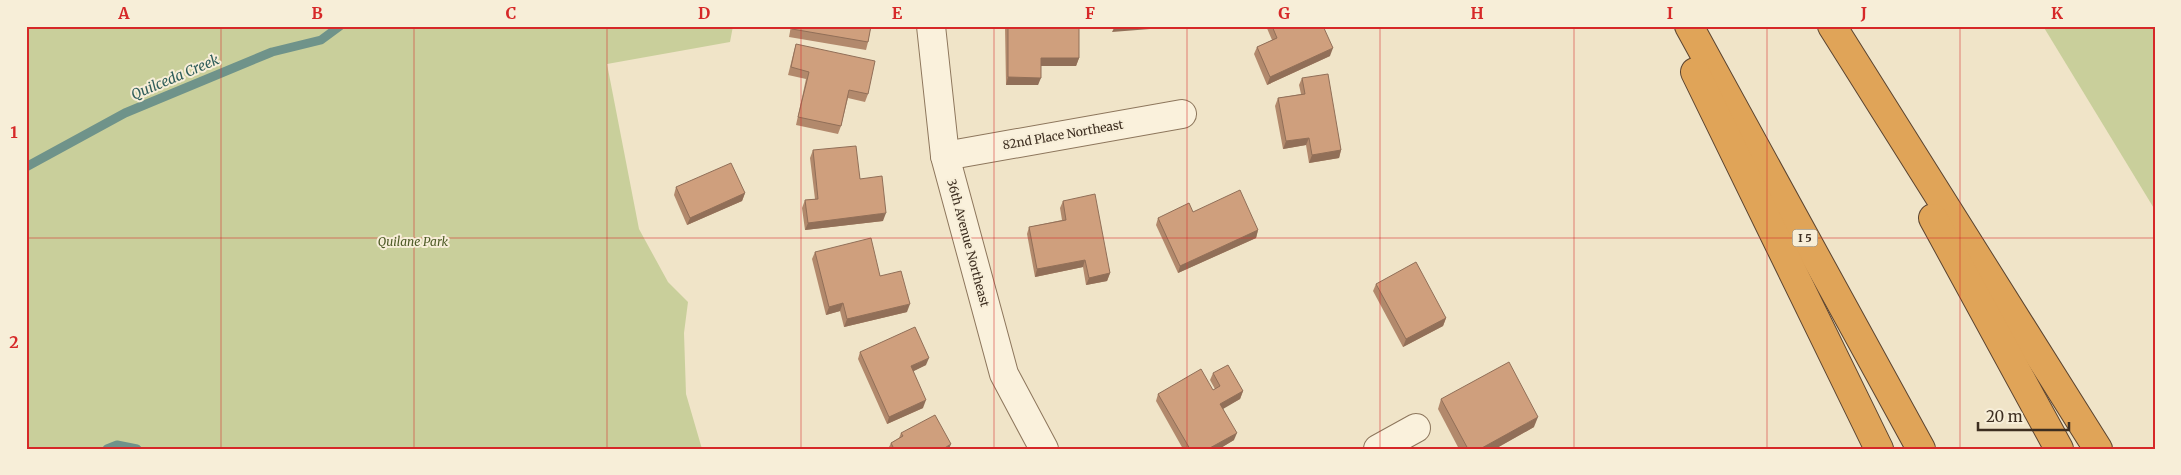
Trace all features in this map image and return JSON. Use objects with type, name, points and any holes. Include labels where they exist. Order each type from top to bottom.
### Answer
[{"type":"highway","points":[[1672,26],[1879,449]]},
{"type":"highway","name":"I 5","points":[[1689,26],[1922,449]]},
{"type":"highway","points":[[1828,26],[2059,449]]},
{"type":"highway","points":[[1832,26],[2098,449]]},
{"type":"street","name":"36th Avenue Northeast","points":[[931,26],[945,156],[1004,374],[1044,449]]},
{"type":"street","name":"82nd Place Northeast","points":[[945,156],[1182,114]]},
{"type":"street","points":[[1378,449],[1416,428]]},
{"type":"green space","name":"Quilane Park","points":[[26,26],[733,26],[730,42],[607,64],[639,229],[668,282],[688,302],[684,333],[686,394],[702,449],[26,449]]},
{"type":"green space","points":[[2043,26],[2155,26],[2155,210]]},
{"type":"building","points":[[792,26],[871,26],[868,42],[792,29]]},
{"type":"building","points":[[1008,26],[1079,26],[1079,58],[1041,58],[1041,78],[1008,77]]},
{"type":"building","points":[[1272,26],[1323,26],[1333,48],[1270,77],[1257,47],[1277,38]]},
{"type":"building","points":[[796,44],[875,61],[868,94],[849,90],[841,126],[798,117],[809,72],[791,67]]},
{"type":"building","points":[[1328,74],[1341,150],[1312,155],[1309,138],[1286,141],[1278,98],[1305,94],[1302,78]]},
{"type":"building","points":[[856,146],[860,179],[882,176],[886,213],[808,223],[805,200],[818,199],[813,150]]},
{"type":"building","points":[[731,163],[745,193],[690,218],[676,187]]},
{"type":"building","points":[[1240,190],[1258,230],[1180,266],[1158,218],[1189,203],[1193,212]]},
{"type":"building","points":[[1095,194],[1110,273],[1089,278],[1085,260],[1037,269],[1029,227],[1066,220],[1063,201]]},
{"type":"building","points":[[871,238],[880,276],[901,271],[910,304],[847,319],[843,303],[829,307],[815,252]]},
{"type":"building","points":[[1416,262],[1446,318],[1406,339],[1376,284]]},
{"type":"building","points":[[915,327],[929,358],[911,366],[926,400],[889,417],[860,352]]},
{"type":"building","points":[[1509,362],[1538,417],[1480,449],[1468,449],[1441,399]]},
{"type":"building","points":[[1228,365],[1243,391],[1220,404],[1237,433],[1208,449],[1190,449],[1158,394],[1201,369],[1213,390],[1220,386],[1213,373]]},
{"type":"building","points":[[935,415],[951,444],[943,449],[894,449],[891,443],[903,436],[901,433]]},
{"type":"waterway","name":"Quilceda Creek","points":[[26,167],[125,113],[272,52],[321,40],[340,26]]},
{"type":"waterway","name":"Quilceda Creek","points":[[107,449],[117,445],[137,449]]}]
